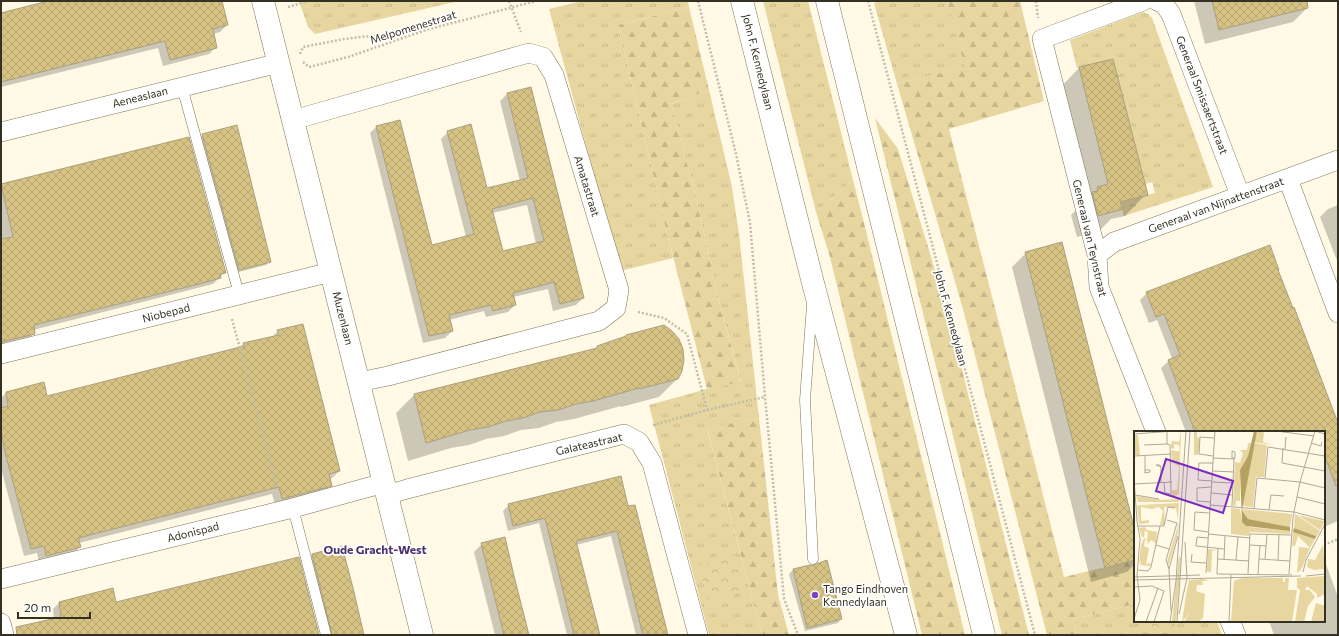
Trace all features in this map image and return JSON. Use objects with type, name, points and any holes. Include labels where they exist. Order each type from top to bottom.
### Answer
[{"type":"main road","name":"Muzenlaan","points":[[263,1],[289,60],[293,120],[422,635]]},
{"type":"main road","name":"John F. Kennedylaan","points":[[742,1],[813,283],[906,635]]},
{"type":"main road","points":[[827,1],[984,635]]},
{"type":"street","name":"Generaal van Teynstraat","points":[[1143,1],[1042,39],[1096,255],[1099,287],[1156,431]]},
{"type":"street","name":"Generaal Smissaertstraat","points":[[1157,1],[1164,4],[1171,14],[1240,195]]},
{"type":"street","points":[[293,120],[528,53]]},
{"type":"street","name":"Amatastraat","points":[[528,53],[543,57],[554,75],[619,290],[616,308]]},
{"type":"street","name":"Aeneaslaan","points":[[1,132],[289,60]]},
{"type":"street","name":"Generaal van Nijnattenstraat","points":[[1096,255],[1114,242],[1338,160]]},
{"type":"street","points":[[1288,179],[1338,313]]},
{"type":"street","name":"Niobepad","points":[[1,354],[331,272]]},
{"type":"street","points":[[359,382],[388,376],[599,321],[616,308]]},
{"type":"street","name":"Galateastraat","points":[[386,489],[407,489],[624,434],[639,442],[652,463],[698,635]]},
{"type":"street","name":"Adonispad","points":[[1,579],[288,509],[386,489]]},
{"type":"street","points":[[1230,622],[1236,635]]},
{"type":"street","points":[[1,623],[4,635]]},
{"type":"lane","points":[[182,87],[233,296]]},
{"type":"lane","points":[[813,283],[805,400],[813,559]]},
{"type":"lane","points":[[288,509],[326,635]]},
{"type":"path","points":[[300,3],[308,1]]},
{"type":"path","points":[[509,1],[528,53]]},
{"type":"path","name":"Melpomenestraat","points":[[289,60],[309,67],[348,56],[426,30],[536,1]]},
{"type":"path","points":[[698,1],[736,154],[750,223],[784,599],[798,635]]},
{"type":"path","name":"John F. Kennedylaan","points":[[868,1],[1035,635]]},
{"type":"path","points":[[289,60],[303,47],[344,39],[426,30]]},
{"type":"path","points":[[233,296],[288,509]]},
{"type":"path","points":[[616,308],[664,318],[687,334],[707,410]]},
{"type":"path","points":[[624,434],[707,410],[765,396]]},
{"type":"path","points":[[1325,545],[1338,539]]},
{"type":"green space","points":[[299,1],[459,1],[315,34],[308,27]]},
{"type":"green space","points":[[582,1],[688,1],[689,7],[618,25],[673,258],[620,271],[549,9]]},
{"type":"green space","points":[[763,1],[808,1],[853,180],[816,212]]},
{"type":"green space","points":[[880,1],[947,1],[966,67],[897,84],[874,3]]},
{"type":"green space","points":[[947,1],[1020,1],[1044,101],[949,129],[1064,577],[1134,560],[1134,604],[1073,619],[1077,635],[1047,635],[963,309],[897,84],[965,67]]},
{"type":"green space","points":[[689,7],[709,90],[671,104],[696,197],[719,301],[741,382],[707,389],[667,233],[618,25]]},
{"type":"green space","points":[[1143,12],[1152,18],[1213,187],[1124,216],[1120,202],[1155,193],[1152,182],[1145,184],[1113,59],[1077,68],[1070,40]]},
{"type":"green space","points":[[709,90],[732,187],[739,234],[759,418],[707,429],[762,635],[709,635],[649,405],[741,381],[719,301],[696,197],[671,104]]},
{"type":"green space","points":[[875,118],[898,149],[932,260],[962,370],[1029,635],[1002,635]]},
{"type":"green space","points":[[853,180],[965,635],[922,635],[830,257],[816,212]]},
{"type":"green space","points":[[759,418],[778,595],[789,635],[762,635],[707,428]]},
{"type":"green space","points":[[736,556],[744,590],[708,600],[698,565]]},
{"type":"green space","points":[[1134,604],[1134,622],[1217,622],[1222,635],[1077,635],[1073,619]]},
{"type":"green space","points":[[1135,622],[1174,622],[1177,635],[1138,635]]},
{"type":"building","points":[[48,1],[222,1],[228,25],[213,29],[217,48],[170,60],[165,41],[1,82],[1,13]]},
{"type":"building","points":[[1212,1],[1307,1],[1308,8],[1219,30]]},
{"type":"building","points":[[1113,59],[1148,195],[1120,202],[1123,209],[1098,216],[1092,192],[1098,191],[1097,187],[1108,184],[1079,67]]},
{"type":"building","points":[[531,87],[584,298],[560,304],[554,282],[513,293],[516,305],[493,311],[491,305],[449,315],[453,331],[429,336],[376,126],[400,120],[432,245],[474,234],[447,131],[471,124],[487,188],[528,178],[507,93]],"holes":[[[533,198],[544,241],[503,251],[492,209]]]},
{"type":"building","points":[[237,125],[271,262],[239,270],[202,134]]},
{"type":"building","points":[[189,137],[226,273],[220,274],[221,278],[199,284],[34,325],[35,334],[1,342],[1,239],[13,237],[1,184]]},
{"type":"building","points":[[1062,242],[1134,527],[1134,560],[1105,568],[1025,252]]},
{"type":"building","points":[[1270,245],[1278,270],[1293,308],[1294,307],[1338,423],[1338,486],[1336,486],[1325,457],[1325,431],[1195,431],[1168,360],[1180,355],[1164,314],[1156,317],[1146,292]]},
{"type":"building","points":[[303,324],[340,471],[329,474],[332,486],[282,499],[279,487],[78,538],[81,547],[46,556],[44,546],[31,549],[1,432],[1,408],[8,406],[6,392],[44,382],[47,396],[244,346],[243,343],[279,335],[277,330]]},
{"type":"building","points":[[664,325],[679,339],[683,349],[684,360],[682,371],[678,379],[576,404],[558,410],[540,412],[523,418],[470,430],[426,443],[414,394],[597,348],[597,346],[626,335]]},
{"type":"building","points":[[621,476],[628,506],[635,505],[668,635],[643,635],[617,531],[576,541],[600,635],[574,635],[545,518],[513,526],[508,504]]},
{"type":"building","points":[[505,537],[529,635],[504,635],[481,543]]},
{"type":"building","points":[[342,546],[364,635],[332,635],[312,554]]},
{"type":"building","points":[[299,557],[319,635],[17,635],[16,627],[61,617],[59,602],[113,588],[116,602]]},
{"type":"building","points":[[827,560],[842,619],[807,628],[793,569],[814,565]]},
{"type":"place","name":"Tango Eindhoven Kennedylaan","points":[[815,595]]},
{"type":"district","name":"Oude Gracht-West","points":[[375,550]]}]
